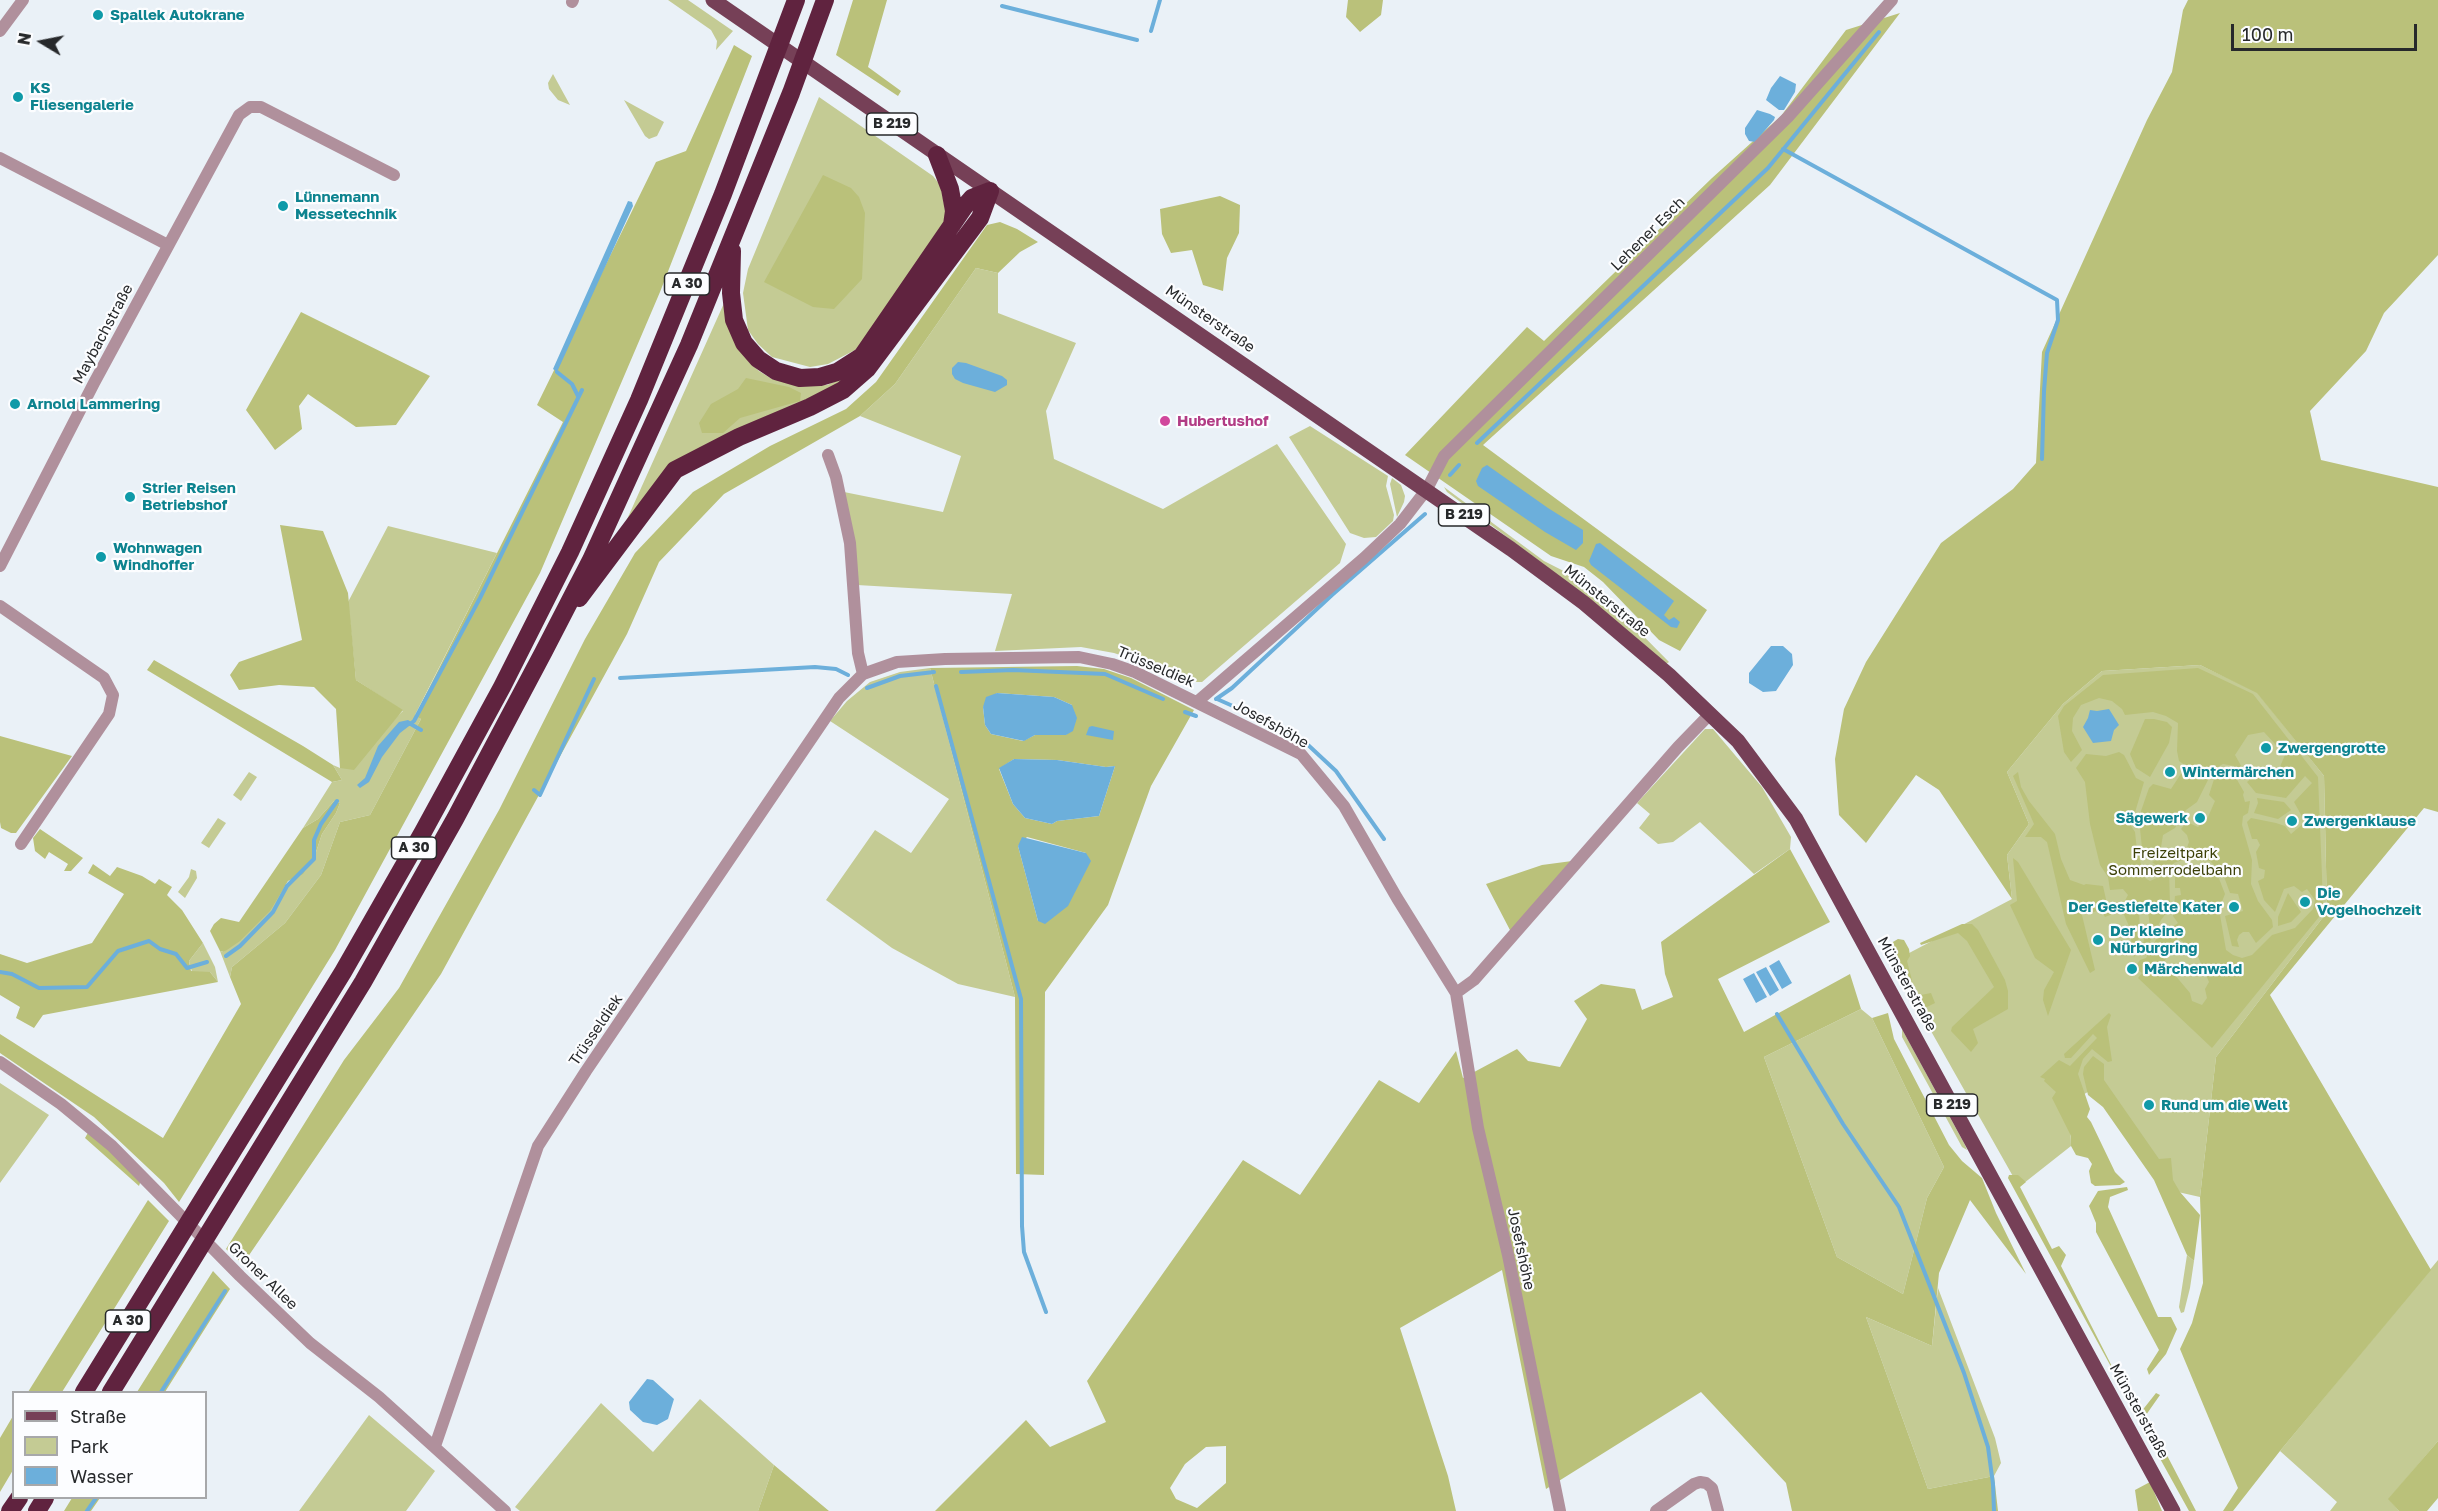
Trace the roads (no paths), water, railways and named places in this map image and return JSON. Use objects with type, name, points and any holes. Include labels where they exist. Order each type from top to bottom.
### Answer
[{"type":"highway","name":"A 30","points":[[85,1391],[343,972],[502,687],[570,552],[639,400],[677,309],[796,0]]},
{"type":"highway","name":"A 30","points":[[112,1391],[363,981],[455,819],[591,560],[733,240],[825,0]]},
{"type":"highway","points":[[938,155],[950,189],[954,211],[952,225]]},
{"type":"highway","points":[[733,240],[731,293],[734,320],[744,343],[758,359],[776,371],[800,378],[820,377],[837,372],[862,356],[972,198],[990,191]]},
{"type":"highway","points":[[555,628],[593,582],[623,537],[675,470],[739,436],[810,407],[843,390],[867,369],[980,218],[990,191]]},
{"type":"main road","name":"Münsterstraße","points":[[713,0],[1427,489],[1584,603],[1738,741],[1796,819],[2173,1511]]},
{"type":"street","points":[[0,31],[23,0]]},
{"type":"street","name":"Lehener Esch","points":[[1427,489],[1444,456],[1788,117],[1892,0]]},
{"type":"street","name":"Maybachstraße","points":[[0,566],[168,245],[239,115],[250,107],[261,107],[394,175]]},
{"type":"street","points":[[0,159],[168,245]]},
{"type":"street","points":[[828,456],[836,477],[850,543],[858,653],[863,674]]},
{"type":"street","name":"Trüsseldiek","points":[[435,1446],[538,1146],[808,742],[839,698],[863,674],[897,663],[956,659],[1079,657],[1112,663],[1198,701],[1364,558],[1400,524],[1427,489]]},
{"type":"street","points":[[0,606],[104,678],[113,695],[109,714],[21,844]]},
{"type":"street","name":"Josefshöhe","points":[[1198,701],[1300,754],[1344,806],[1397,898],[1456,993],[1478,1128],[1508,1255],[1560,1511]]},
{"type":"street","points":[[1456,993],[1474,980],[1678,747],[1710,714]]},
{"type":"street","name":"Groner Allee","points":[[0,1062],[61,1104],[112,1146],[240,1276],[310,1343],[379,1397],[505,1511]]},
{"type":"street","points":[[1656,1511],[1700,1482],[1712,1488],[1718,1511]]},
{"type":"water","points":[[1780,76],[1796,84],[1795,92],[1784,110],[1779,110],[1766,100]]},
{"type":"water","points":[[1757,110],[1775,117],[1755,142],[1749,141],[1745,128]]},
{"type":"water","points":[[628,201],[632,202],[633,206],[557,372],[553,369]]},
{"type":"water","points":[[958,362],[1002,376],[1007,380],[1007,385],[995,392],[963,383],[955,379],[952,374],[952,368]]},
{"type":"water","points":[[1487,465],[1583,530],[1583,543],[1576,550],[1545,532],[1478,486],[1476,481],[1482,468]]},
{"type":"water","points":[[1600,543],[1674,601],[1664,615],[1669,620],[1674,617],[1680,622],[1677,628],[1671,627],[1591,565],[1589,561],[1596,544]]},
{"type":"water","points":[[1771,646],[1783,646],[1792,654],[1793,665],[1776,691],[1763,692],[1749,683],[1749,673]]},
{"type":"water","points":[[997,693],[1054,697],[1072,705],[1077,718],[1073,731],[1066,735],[1035,735],[1024,741],[991,734],[985,725],[983,707],[986,697]]},
{"type":"water","points":[[2109,709],[2119,725],[2114,730],[2111,741],[2093,743],[2083,727],[2090,710]]},
{"type":"water","points":[[408,720],[413,723],[400,733],[382,757],[369,782],[360,788],[357,785],[365,778],[378,746],[399,722]]},
{"type":"water","points":[[1089,727],[1114,731],[1113,740],[1086,735]]},
{"type":"water","points":[[1014,759],[1057,760],[1106,767],[1115,766],[1099,816],[1057,821],[1052,824],[1025,818],[1013,804],[999,768]]},
{"type":"water","points":[[1022,837],[1086,853],[1091,861],[1068,906],[1045,924],[1038,921],[1018,846]]},
{"type":"water","points":[[1779,960],[1792,983],[1782,989],[1769,966]]},
{"type":"water","points":[[1766,967],[1779,990],[1770,996],[1756,972]]},
{"type":"water","points":[[1754,973],[1767,997],[1756,1003],[1743,979]]},
{"type":"water","points":[[647,1379],[653,1380],[674,1399],[668,1419],[657,1425],[643,1422],[630,1410],[629,1402]]},
{"type":"waterway","points":[[1151,31],[1160,0]]},
{"type":"waterway","points":[[1002,6],[1137,40]]},
{"type":"waterway","points":[[1477,443],[1768,168],[1879,32]]},
{"type":"waterway","points":[[1783,149],[2057,300],[2058,320],[2047,353],[2042,459]]},
{"type":"waterway","points":[[557,372],[572,384],[578,396]]},
{"type":"waterway","points":[[410,724],[414,721],[480,598],[582,390]]},
{"type":"waterway","points":[[1450,475],[1459,465]]},
{"type":"waterway","points":[[1216,699],[1232,688],[1332,595],[1425,514]]},
{"type":"waterway","points":[[620,678],[815,667],[836,669],[848,675]]},
{"type":"waterway","points":[[961,672],[1013,670],[1105,674],[1163,699]]},
{"type":"waterway","points":[[867,688],[900,676],[934,672]]},
{"type":"waterway","points":[[534,790],[540,795],[594,679]]},
{"type":"waterway","points":[[936,686],[1021,999],[1024,1252],[1046,1312]]},
{"type":"waterway","points":[[1217,699],[1278,726],[1307,744],[1336,771],[1384,839]]},
{"type":"waterway","points":[[1185,712],[1196,716]]},
{"type":"waterway","points":[[409,723],[421,730]]},
{"type":"waterway","points":[[226,956],[240,946],[273,912],[287,886],[314,859],[314,840],[321,824],[337,801]]},
{"type":"waterway","points":[[0,972],[12,974],[39,988],[87,987],[118,951],[149,941],[160,949],[176,954],[187,968],[207,962]]},
{"type":"waterway","points":[[1777,1014],[1843,1124],[1899,1207],[1964,1373],[1988,1447],[1994,1511]]},
{"type":"waterway","points":[[162,1391],[225,1291]]},
{"type":"waterway","points":[[87,1511],[95,1499]]},
{"type":"place","name":"Spallek Autokrane","points":[[98,15]]},
{"type":"place","name":"KS Fliesengalerie","points":[[18,97]]},
{"type":"place","name":"Lünnemann Messetechnik","points":[[283,206]]},
{"type":"place","name":"Arnold Lammering","points":[[15,404]]},
{"type":"place","name":"Hubertushof","points":[[1165,421]]},
{"type":"place","name":"Strier Reisen Betriebshof","points":[[130,497]]},
{"type":"place","name":"Wohnwagen Windhoffer","points":[[101,557]]},
{"type":"place","name":"Zwergengrotte","points":[[2266,748]]},
{"type":"place","name":"Wintermärchen","points":[[2170,772]]},
{"type":"place","name":"Sägewerk","points":[[2200,818]]},
{"type":"place","name":"Zwergenklause","points":[[2292,821]]},
{"type":"place","name":"Die Vogelhochzeit","points":[[2305,902]]},
{"type":"place","name":"Der Gestiefelte Kater","points":[[2234,907]]},
{"type":"place","name":"Der kleine Nürburgring","points":[[2098,940]]},
{"type":"place","name":"Märchenwald","points":[[2132,969]]},
{"type":"place","name":"Rund um die Welt","points":[[2149,1105]]},
{"type":"park label","name":"Freizeitpark Sommerrodelbahn","points":[[2175,862]]}]
